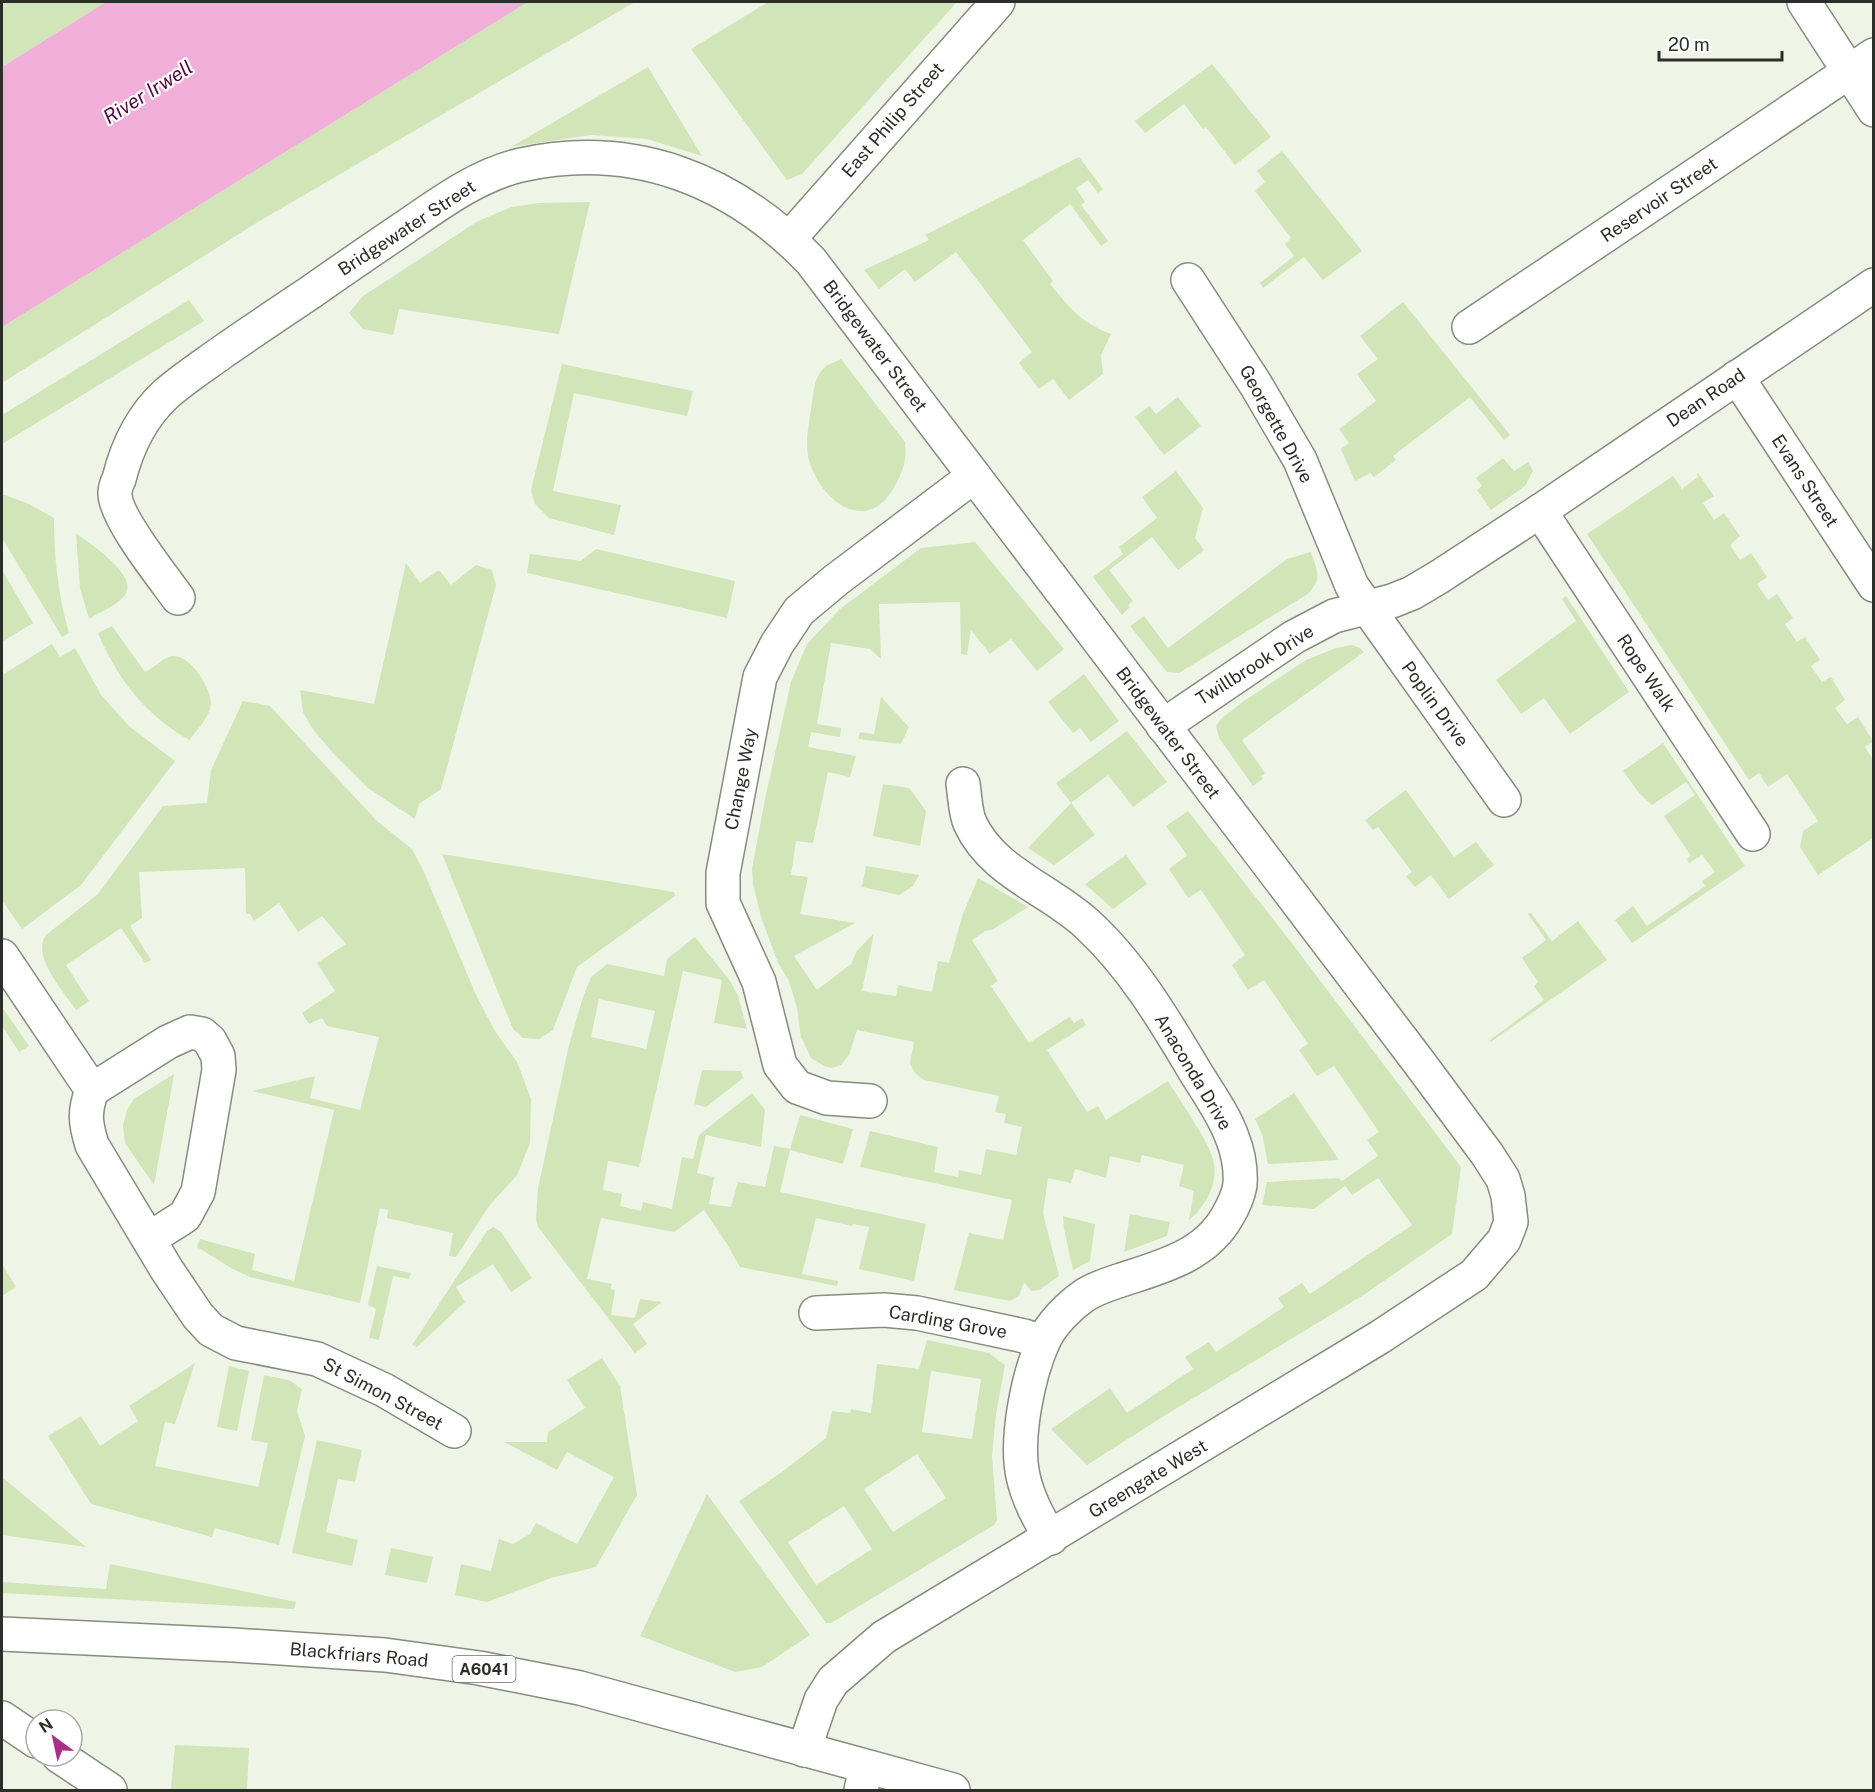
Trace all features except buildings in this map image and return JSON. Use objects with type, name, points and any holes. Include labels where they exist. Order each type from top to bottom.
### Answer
[{"type":"street","name":"East Philip Street","points":[[789,239],[998,2]]},
{"type":"street","points":[[1804,2],[1861,63],[1874,110]]},
{"type":"street","name":"Reservoir Street","points":[[1469,327],[1861,63]]},
{"type":"street","name":"Bridgewater Street","points":[[178,598],[124,522],[115,494],[124,459],[139,426],[165,395],[206,363],[431,209],[482,178],[520,165],[598,158],[630,161],[680,172],[719,189],[746,205],[789,239],[843,302],[1487,1154],[1503,1179],[1508,1196],[1511,1222]]},
{"type":"street","name":"Georgette Drive","points":[[1188,280],[1256,385],[1300,460],[1352,586],[1366,608]]},
{"type":"street","name":"Dean Road","points":[[1540,511],[1874,285]]},
{"type":"street","name":"Evans Street","points":[[1737,377],[1874,585]]},
{"type":"street","name":"Change Way","points":[[870,1101],[828,1098],[797,1087],[780,1065],[759,982],[723,903],[723,873],[760,677],[777,644],[799,611],[806,605],[974,476]]},
{"type":"street","name":"Twillbrook Drive","points":[[1163,726],[1294,637],[1334,616],[1412,593],[1540,511]]},
{"type":"street","name":"Rope Walk","points":[[1540,511],[1753,834]]},
{"type":"street","name":"Poplin Drive","points":[[1366,608],[1504,800]]},
{"type":"street","name":"Anaconda Drive","points":[[963,784],[970,821],[992,855],[1059,901],[1087,924],[1134,977],[1171,1032],[1232,1136],[1240,1171],[1236,1201],[1212,1239],[1188,1255],[1086,1294],[1060,1317],[1043,1342],[1025,1405],[1021,1438],[1022,1474],[1037,1516],[1051,1538]]},
{"type":"street","points":[[2,956],[92,1090],[168,1042],[190,1032],[202,1034],[219,1056],[219,1070],[198,1192],[185,1216],[149,1239]]},
{"type":"street","name":"St Simon Street","points":[[92,1090],[86,1108],[86,1125],[92,1144],[198,1316],[211,1330],[236,1343],[317,1359],[384,1390],[454,1431]]},
{"type":"street","name":"Greengate West","points":[[804,1750],[821,1700],[833,1680],[884,1637],[1380,1337],[1474,1275],[1504,1240],[1511,1222]]},
{"type":"street","name":"Carding Grove","points":[[816,1313],[885,1311],[917,1313],[1043,1342]]},
{"type":"street","name":"Blackfriars Road","points":[[2,1634],[385,1655],[479,1668],[580,1688],[804,1750],[863,1779],[953,1791]]},
{"type":"street","points":[[2,1718],[24,1733]]},
{"type":"street","points":[[76,1768],[110,1791]]},
{"type":"green space","points":[[2,2],[106,2],[2,67]]},
{"type":"green space","points":[[528,2],[635,2],[258,222],[2,383],[2,327]]},
{"type":"green space","points":[[768,2],[957,2],[802,174],[787,180],[691,49]]},
{"type":"green space","points":[[1212,64],[1271,137],[1235,165],[1206,127],[1203,129],[1184,104],[1145,133],[1135,121]]},
{"type":"green space","points":[[648,67],[702,156],[647,139],[591,135],[511,147]]},
{"type":"green space","points":[[1282,151],[1362,251],[1323,280],[1304,257],[1263,288],[1260,283],[1294,256],[1285,244],[1291,238],[1255,191],[1265,182],[1257,171]]},
{"type":"green space","points":[[1079,157],[1103,189],[1098,193],[1088,180],[1076,188],[1085,202],[1081,205],[1108,241],[1101,246],[1070,204],[1023,240],[1053,281],[1050,284],[1070,308],[1091,325],[1111,334],[1101,355],[1103,374],[1069,400],[1053,379],[1039,389],[1019,363],[1032,352],[956,252],[915,282],[905,269],[879,289],[864,270],[929,240],[925,235]]},
{"type":"green space","points":[[590,202],[559,334],[399,309],[393,335],[363,329],[349,313],[363,296],[478,221],[512,207],[539,203]]},
{"type":"green space","points":[[189,300],[204,321],[2,444],[2,415]]},
{"type":"green space","points":[[1403,302],[1510,435],[1504,440],[1470,397],[1393,456],[1396,460],[1374,477],[1370,473],[1355,481],[1341,449],[1349,443],[1339,429],[1376,401],[1357,374],[1378,359],[1360,336]]},
{"type":"green space","points":[[841,359],[905,442],[904,462],[897,482],[886,499],[874,508],[861,511],[848,508],[836,501],[825,490],[815,476],[808,454],[808,429],[817,379],[824,368]]},
{"type":"green space","points":[[562,364],[693,391],[687,416],[574,393],[553,491],[621,505],[614,535],[549,518],[535,504],[531,490]]},
{"type":"green space","points":[[1178,397],[1201,426],[1164,455],[1135,417],[1149,406],[1156,414]]},
{"type":"green space","points":[[1503,458],[1514,471],[1528,462],[1533,471],[1525,486],[1491,510],[1477,490],[1482,486],[1476,478]]},
{"type":"green space","points":[[1176,471],[1203,508],[1195,538],[1204,550],[1178,570],[1152,537],[1109,570],[1133,601],[1122,615],[1093,577],[1123,554],[1119,547],[1157,518],[1142,497]]},
{"type":"green space","points":[[1698,473],[1714,496],[1703,503],[1714,520],[1724,513],[1740,536],[1730,545],[1740,560],[1751,553],[1767,577],[1757,584],[1768,600],[1777,594],[1793,618],[1785,624],[1797,642],[1805,637],[1820,660],[1811,666],[1822,682],[1831,677],[1845,700],[1835,708],[1847,724],[1858,717],[1873,741],[1865,747],[1873,760],[1873,838],[1818,875],[1800,847],[1803,831],[1818,821],[1787,774],[1768,787],[1759,773],[1749,780],[1587,534],[1673,476],[1682,489],[1698,477]]},
{"type":"green space","points":[[2,494],[27,503],[54,518],[57,576],[69,633],[62,637],[2,538]]},
{"type":"green space","points":[[76,533],[120,570],[128,587],[125,595],[118,602],[89,619],[80,588]]},
{"type":"green space","points":[[975,542],[1064,649],[1037,671],[1011,639],[990,654],[971,630],[967,655],[961,654],[960,602],[879,604],[881,659],[870,649],[831,643],[817,724],[841,728],[840,737],[811,732],[808,747],[856,756],[850,777],[828,772],[813,843],[796,841],[791,875],[808,877],[800,914],[855,923],[794,956],[817,990],[851,964],[857,951],[874,933],[862,991],[896,996],[898,985],[932,992],[938,961],[949,963],[963,914],[978,878],[1028,907],[972,940],[998,981],[991,986],[1029,1043],[1069,1017],[1074,1023],[1082,1018],[1086,1025],[1047,1050],[1087,1112],[1098,1106],[1106,1120],[1168,1081],[1207,1144],[1215,1171],[1212,1187],[1205,1202],[1189,1220],[1194,1191],[1179,1186],[1184,1165],[1142,1155],[1140,1163],[1110,1156],[1106,1178],[1075,1169],[1071,1183],[1048,1178],[1043,1213],[1059,1276],[1039,1290],[1031,1291],[1024,1282],[1019,1296],[1010,1301],[954,1290],[969,1233],[1003,1240],[1012,1200],[860,1167],[870,1131],[938,1147],[934,1172],[958,1177],[959,1170],[981,1175],[986,1149],[1016,1155],[1022,1127],[1004,1123],[1006,1114],[995,1112],[999,1096],[924,1080],[915,1073],[910,1064],[914,1042],[857,1030],[849,1055],[841,1065],[832,1068],[811,1058],[801,1037],[797,1008],[789,981],[778,963],[761,917],[752,869],[791,682],[807,644],[840,609],[921,548]]},
{"type":"green space","points":[[596,549],[735,581],[727,618],[527,573],[530,554],[581,561]]},
{"type":"green space","points":[[1311,552],[1317,569],[1317,578],[1308,594],[1179,673],[1167,672],[1130,626],[1144,616],[1168,648],[1287,559]]},
{"type":"green space","points":[[406,563],[420,583],[439,570],[451,585],[476,565],[492,570],[496,585],[441,789],[419,804],[415,819],[368,788],[333,753],[312,728],[303,712],[300,690],[374,704]]},
{"type":"green space","points":[[2,570],[33,623],[2,642]]},
{"type":"green space","points":[[1566,596],[1629,692],[1570,734],[1544,698],[1521,714],[1496,680],[1576,621],[1562,599]]},
{"type":"green space","points":[[112,626],[145,672],[173,656],[186,661],[199,674],[208,690],[211,704],[205,719],[189,740],[173,730],[146,707],[114,666],[98,633]]},
{"type":"green space","points":[[52,644],[60,657],[75,648],[101,695],[129,726],[175,761],[81,885],[22,929],[2,900],[2,675]]},
{"type":"green space","points":[[1352,645],[1364,652],[1242,740],[1265,773],[1261,776],[1263,779],[1253,786],[1219,738],[1216,726],[1222,718],[1244,701],[1306,660],[1336,648]]},
{"type":"green space","points":[[1084,674],[1119,721],[1091,742],[1080,728],[1073,733],[1048,702]]},
{"type":"green space","points":[[881,697],[909,727],[901,744],[858,739],[860,732],[874,734]]},
{"type":"green space","points":[[243,701],[270,706],[377,821],[412,849],[476,995],[495,1031],[517,1062],[531,1099],[530,1143],[517,1175],[489,1206],[456,1257],[449,1256],[453,1233],[387,1218],[388,1210],[380,1208],[360,1303],[250,1277],[197,1247],[200,1239],[255,1254],[252,1270],[294,1281],[334,1110],[252,1091],[315,1076],[310,1098],[360,1110],[379,1037],[327,1026],[322,1018],[309,1024],[302,1013],[335,991],[317,963],[346,944],[322,916],[298,932],[279,903],[254,921],[250,914],[246,914],[245,868],[139,872],[142,918],[130,926],[151,960],[145,963],[121,928],[66,965],[89,1001],[76,1010],[51,974],[43,953],[42,944],[46,935],[98,894],[163,806],[207,803],[211,770]]},
{"type":"green space","points":[[1127,731],[1167,782],[1133,807],[1108,775],[1071,803],[1056,783]]},
{"type":"green space","points":[[1663,743],[1745,866],[1632,943],[1615,920],[1633,906],[1647,926],[1705,886],[1702,881],[1715,872],[1702,855],[1689,863],[1687,859],[1691,856],[1664,816],[1695,795],[1686,782],[1652,805],[1640,794],[1623,771]]},
{"type":"green space","points":[[883,784],[909,788],[926,811],[920,846],[873,836]]},
{"type":"green space","points":[[1406,790],[1454,857],[1476,842],[1494,865],[1449,899],[1431,875],[1415,887],[1406,876],[1412,872],[1378,827],[1373,830],[1365,820]]},
{"type":"green space","points":[[1071,803],[1095,835],[1054,865],[1028,848]]},
{"type":"green space","points":[[1188,811],[1291,942],[1461,1167],[1452,1234],[1362,1296],[1087,1465],[1051,1429],[1110,1388],[1127,1413],[1193,1369],[1185,1357],[1209,1342],[1216,1352],[1284,1307],[1278,1298],[1302,1283],[1310,1294],[1412,1225],[1378,1178],[1352,1195],[1345,1186],[1314,1209],[1262,1205],[1267,1182],[1339,1178],[1342,1181],[1378,1156],[1367,1140],[1379,1132],[1334,1066],[1317,1076],[1299,1050],[1308,1044],[1264,980],[1248,990],[1232,965],[1245,955],[1201,890],[1188,898],[1169,869],[1187,855],[1166,826]]},
{"type":"green space","points":[[442,854],[674,892],[675,896],[577,967],[553,1030],[539,1039],[523,1038],[513,1029]]},
{"type":"green space","points":[[1126,855],[1147,884],[1113,909],[1085,884]]},
{"type":"green space","points":[[866,866],[919,875],[913,886],[899,895],[862,887]]},
{"type":"green space","points":[[1531,913],[1552,941],[1578,921],[1607,960],[1491,1042],[1490,1040],[1544,1000],[1534,986],[1538,982],[1522,958],[1546,940],[1528,914]]},
{"type":"green space","points":[[695,937],[730,981],[738,996],[747,1029],[714,1023],[722,980],[683,971],[639,1167],[608,1161],[603,1190],[622,1194],[620,1206],[641,1211],[643,1202],[672,1209],[682,1157],[693,1159],[699,1135],[752,1093],[765,1110],[761,1147],[706,1135],[697,1173],[714,1177],[709,1204],[731,1207],[738,1182],[765,1187],[774,1146],[790,1149],[800,1115],[853,1129],[843,1164],[790,1150],[780,1192],[926,1224],[914,1281],[859,1269],[869,1227],[853,1224],[852,1226],[816,1218],[802,1274],[838,1281],[837,1286],[740,1267],[704,1210],[674,1232],[601,1218],[587,1279],[612,1284],[610,1289],[615,1290],[611,1315],[635,1318],[640,1299],[662,1302],[633,1324],[647,1344],[635,1353],[538,1227],[536,1219],[538,1188],[569,1045],[591,977],[607,964],[664,976],[667,959]],"holes":[[[599,999],[655,1011],[646,1049],[591,1037]]]},
{"type":"green space","points":[[2,1007],[29,1046],[19,1052],[2,1026]]},
{"type":"green space","points":[[702,1070],[741,1071],[743,1078],[706,1107],[694,1104]]},
{"type":"green space","points":[[174,1074],[154,1185],[125,1143],[123,1125],[127,1110],[134,1099]]},
{"type":"green space","points":[[1294,1093],[1339,1160],[1268,1164],[1262,1134],[1255,1119]]},
{"type":"green space","points":[[1130,1214],[1170,1222],[1167,1236],[1124,1252]]},
{"type":"green space","points":[[1063,1216],[1095,1224],[1090,1261],[1073,1270],[1064,1229]]},
{"type":"green space","points":[[493,1227],[501,1232],[532,1278],[511,1292],[493,1264],[456,1287],[465,1302],[417,1347],[412,1345],[487,1231]]},
{"type":"green space","points":[[2,1264],[16,1287],[2,1296]]},
{"type":"green space","points":[[377,1266],[411,1273],[409,1279],[393,1276],[379,1340],[369,1338],[376,1309],[368,1305]]},
{"type":"green space","points":[[927,1340],[989,1353],[1005,1365],[996,1414],[992,1456],[997,1520],[994,1525],[831,1623],[826,1623],[739,1501],[826,1438],[832,1411],[850,1413],[851,1409],[871,1413],[877,1364],[919,1369]],"holes":[[[931,1371],[981,1379],[972,1439],[922,1432]],[[917,1454],[946,1498],[893,1532],[864,1489]],[[844,1506],[872,1549],[816,1585],[788,1542]]]},
{"type":"green space","points":[[602,1358],[620,1386],[637,1495],[596,1567],[551,1578],[487,1602],[455,1595],[461,1564],[491,1571],[499,1539],[513,1544],[530,1534],[536,1523],[577,1544],[614,1477],[567,1452],[557,1470],[504,1442],[547,1442],[548,1432],[585,1408],[567,1380]]},
{"type":"green space","points":[[195,1363],[175,1424],[165,1422],[155,1466],[258,1487],[268,1443],[251,1440],[264,1375],[289,1380],[302,1389],[297,1411],[305,1436],[279,1545],[215,1528],[212,1537],[91,1504],[48,1436],[81,1416],[100,1446],[138,1421],[129,1406]]},
{"type":"green space","points":[[229,1366],[249,1371],[237,1431],[217,1427]]},
{"type":"green space","points":[[317,1440],[362,1450],[355,1482],[338,1479],[326,1532],[358,1540],[352,1566],[292,1553]]},
{"type":"green space","points":[[2,1477],[86,1547],[2,1535]]},
{"type":"green space","points":[[707,1494],[810,1635],[762,1667],[735,1672],[640,1636]]},
{"type":"green space","points":[[391,1548],[433,1557],[427,1583],[385,1575]]},
{"type":"green space","points":[[110,1564],[296,1602],[294,1609],[2,1593],[2,1582],[106,1589]]},
{"type":"green space","points":[[175,1745],[249,1748],[247,1790],[171,1789]]},
{"type":"water","name":"River Irwell","points":[[106,2],[528,2],[2,327],[2,67]]}]
